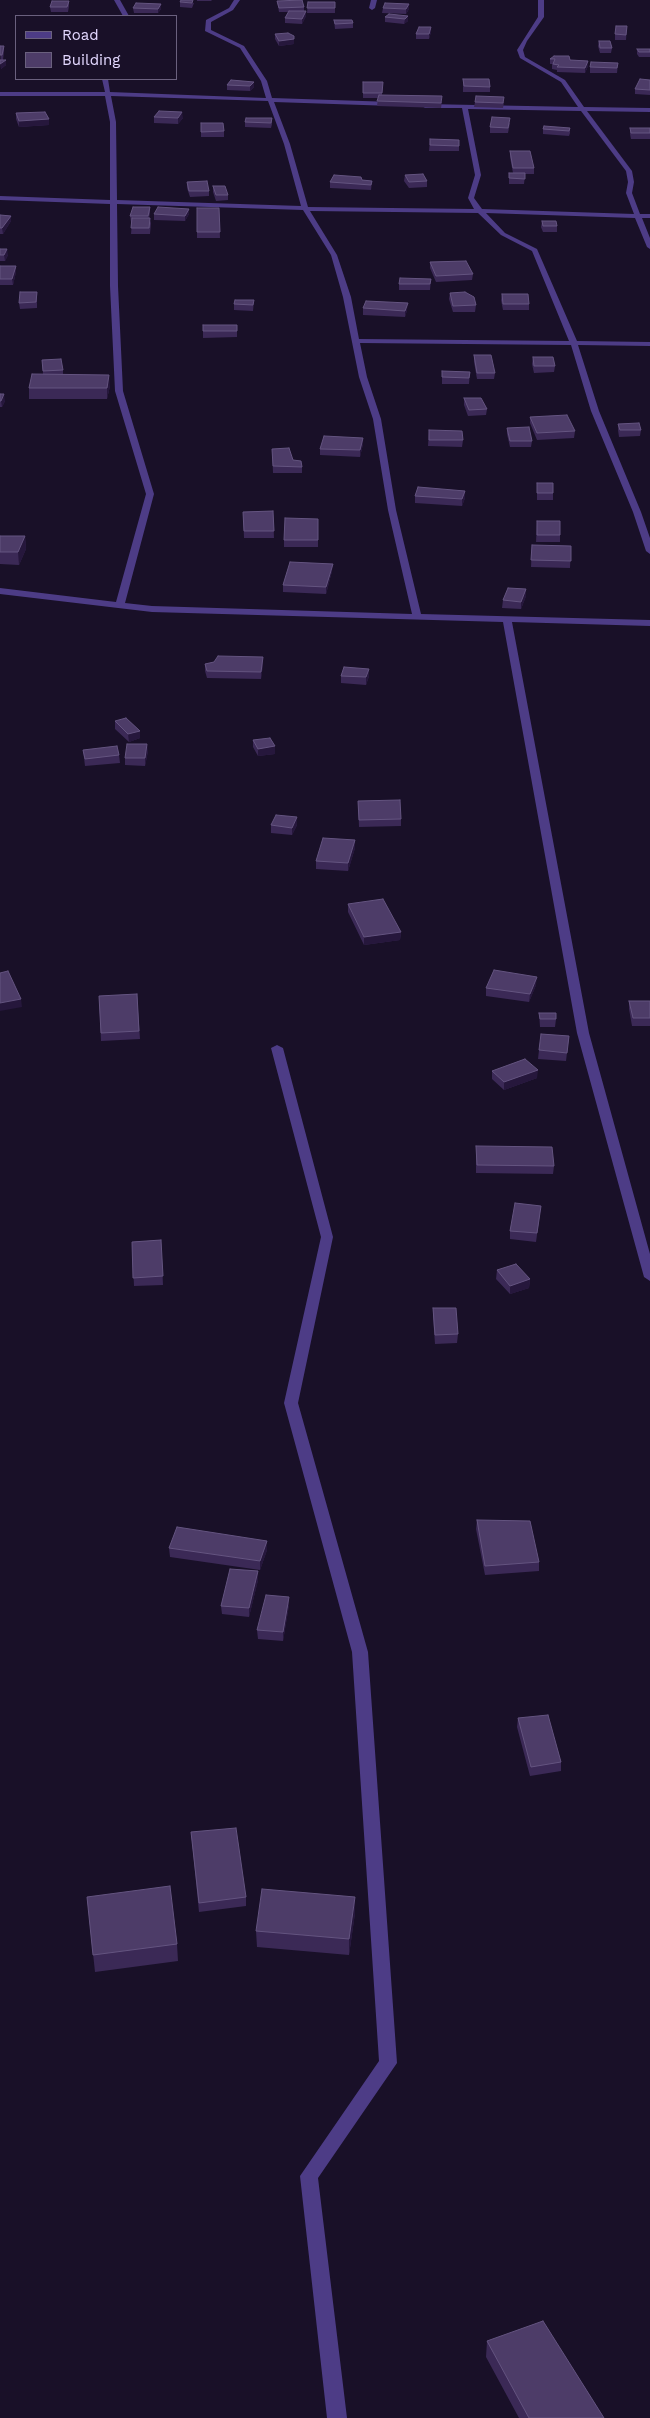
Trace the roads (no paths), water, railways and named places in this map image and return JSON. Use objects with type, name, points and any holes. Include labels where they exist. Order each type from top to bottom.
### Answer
[{"type":"street","points":[[117,0],[125,15]]},
{"type":"street","points":[[237,0],[231,9],[208,21],[208,31],[242,46],[264,82],[272,100],[277,122],[287,144],[305,208],[334,255],[347,297],[363,377],[378,419],[392,510],[417,617]]},
{"type":"street","points":[[372,8],[374,0]]},
{"type":"street","points":[[541,0],[542,17],[524,40],[520,50],[523,58],[563,81],[581,109],[629,171],[632,182],[629,193],[650,247]]},
{"type":"street","points":[[105,80],[112,122],[114,286],[119,391],[150,494],[120,605]]},
{"type":"street","points":[[0,94],[108,94],[405,105]]},
{"type":"street","points":[[415,105],[465,108],[650,110]]},
{"type":"street","points":[[465,108],[478,175],[471,198],[503,234],[535,250],[538,255],[574,343],[595,411],[637,512],[650,551]]},
{"type":"street","points":[[0,198],[415,212],[481,211],[650,216]]},
{"type":"street","points":[[356,341],[650,344]]},
{"type":"street","points":[[637,512],[650,512]]},
{"type":"street","points":[[0,591],[152,609],[650,623]]},
{"type":"street","points":[[507,619],[583,1033],[650,1277]]},
{"type":"street","points":[[277,1048],[327,1237],[291,1403],[360,1652],[388,2063],[308,2176],[337,2418]]}]
